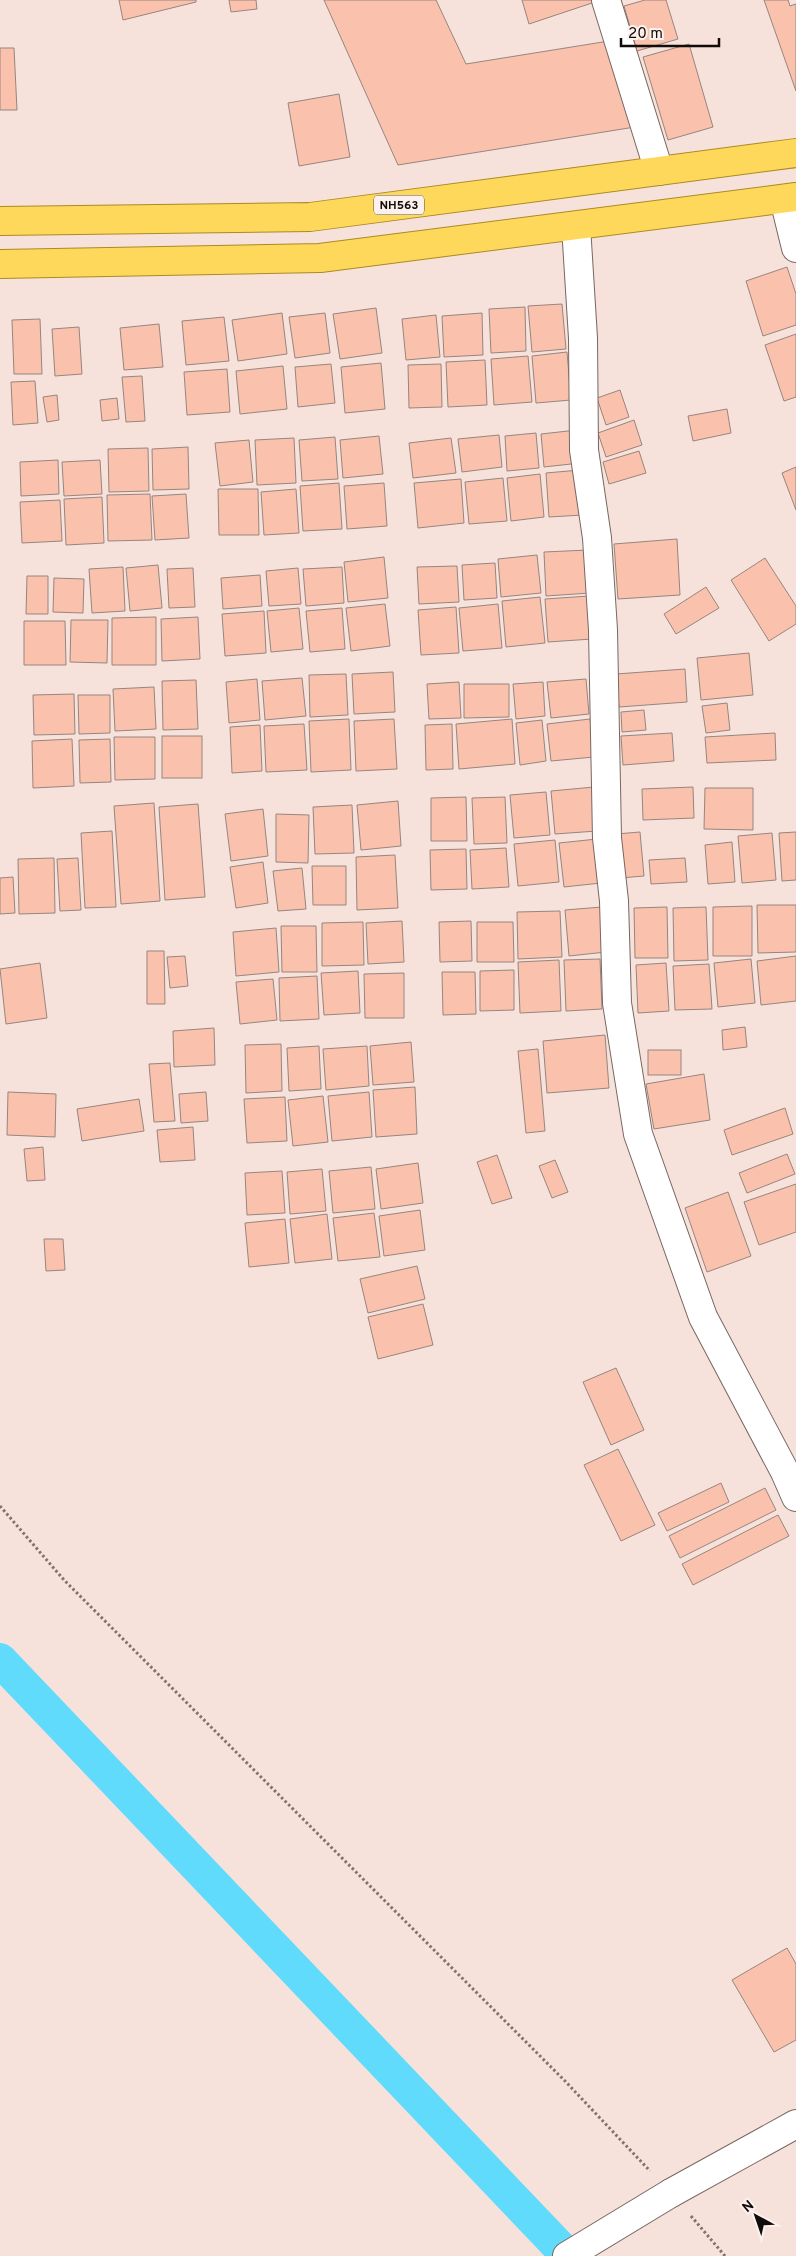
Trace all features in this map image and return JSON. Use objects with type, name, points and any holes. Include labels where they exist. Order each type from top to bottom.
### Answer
[{"type":"highway","name":"NH563","points":[[0,221],[310,217],[796,153]]},
{"type":"highway","points":[[0,264],[320,258],[790,198]]},
{"type":"street","points":[[606,0],[659,171]]},
{"type":"street","points":[[790,198],[796,248]]},
{"type":"street","points":[[576,226],[583,338],[584,450],[597,538],[603,630],[607,838],[614,901],[617,1003],[638,1134],[703,1317],[785,1472],[796,1497]]},
{"type":"street","points":[[567,2256],[671,2193],[796,2124]]},
{"type":"path","points":[[0,1506],[64,1580],[565,2081],[671,2193],[725,2256]]},
{"type":"building","points":[[119,0],[196,0],[196,2],[123,20]]},
{"type":"building","points":[[229,0],[256,0],[257,9],[231,12]]},
{"type":"building","points":[[324,0],[436,0],[466,64],[609,41],[635,127],[398,165]]},
{"type":"building","points":[[522,0],[594,0],[595,2],[529,24]]},
{"type":"building","points":[[645,0],[666,0],[678,39],[637,51],[624,6]]},
{"type":"building","points":[[764,0],[788,0],[790,6],[796,4],[796,91]]},
{"type":"building","points":[[689,44],[713,127],[668,140],[643,57]]},
{"type":"building","points":[[0,48],[14,48],[17,110],[0,110]]},
{"type":"building","points":[[339,94],[350,157],[299,166],[288,103]]},
{"type":"building","points":[[787,267],[796,294],[796,325],[763,336],[746,281]]},
{"type":"building","points":[[562,304],[566,349],[532,352],[528,306]]},
{"type":"building","points":[[525,307],[526,351],[491,353],[489,309]]},
{"type":"building","points":[[376,308],[382,353],[340,359],[333,314]]},
{"type":"building","points":[[282,313],[287,354],[238,361],[232,320]]},
{"type":"building","points":[[325,313],[330,353],[295,358],[289,317]]},
{"type":"building","points":[[482,313],[483,355],[444,357],[442,316]]},
{"type":"building","points":[[436,315],[440,357],[406,360],[402,319]]},
{"type":"building","points":[[224,317],[229,361],[186,365],[182,321]]},
{"type":"building","points":[[40,319],[42,374],[14,374],[12,320]]},
{"type":"building","points":[[159,324],[163,367],[124,370],[120,328]]},
{"type":"building","points":[[79,327],[82,374],[55,376],[52,329]]},
{"type":"building","points":[[796,334],[796,397],[784,401],[765,345]]},
{"type":"building","points":[[567,352],[571,400],[536,403],[532,356]]},
{"type":"building","points":[[528,356],[532,402],[494,405],[491,359]]},
{"type":"building","points":[[485,360],[487,405],[448,407],[446,362]]},
{"type":"building","points":[[381,363],[385,409],[345,413],[341,367]]},
{"type":"building","points":[[331,364],[335,403],[298,407],[295,367]]},
{"type":"building","points":[[441,364],[442,407],[409,408],[408,365]]},
{"type":"building","points":[[283,366],[287,409],[240,414],[236,371]]},
{"type":"building","points":[[227,369],[230,412],[187,415],[184,372]]},
{"type":"building","points":[[142,376],[145,421],[126,422],[122,377]]},
{"type":"building","points":[[35,381],[38,423],[13,425],[11,382]]},
{"type":"building","points":[[620,390],[629,417],[606,425],[597,398]]},
{"type":"building","points":[[57,395],[59,420],[47,422],[43,397]]},
{"type":"building","points":[[117,398],[119,419],[102,421],[100,400]]},
{"type":"building","points":[[727,409],[731,433],[693,441],[688,416]]},
{"type":"building","points":[[634,420],[642,445],[606,457],[598,433]]},
{"type":"building","points":[[577,430],[580,463],[544,467],[541,434]]},
{"type":"building","points":[[536,433],[539,468],[507,471],[505,436]]},
{"type":"building","points":[[499,435],[502,467],[462,472],[458,439]]},
{"type":"building","points":[[379,436],[383,474],[343,478],[340,440]]},
{"type":"building","points":[[335,437],[338,479],[302,481],[299,440]]},
{"type":"building","points":[[294,438],[296,483],[257,485],[255,440]]},
{"type":"building","points":[[451,438],[456,473],[413,478],[409,443]]},
{"type":"building","points":[[249,440],[253,482],[220,486],[215,443]]},
{"type":"building","points":[[188,447],[189,489],[153,490],[152,449]]},
{"type":"building","points":[[148,448],[149,491],[109,492],[108,449]]},
{"type":"building","points":[[639,451],[646,473],[609,484],[603,462]]},
{"type":"building","points":[[58,460],[59,494],[21,496],[20,462]]},
{"type":"building","points":[[100,460],[102,494],[64,496],[62,462]]},
{"type":"building","points":[[796,467],[796,510],[782,473]]},
{"type":"building","points":[[580,470],[583,515],[549,517],[546,473]]},
{"type":"building","points":[[540,474],[544,517],[511,521],[507,478]]},
{"type":"building","points":[[503,478],[507,521],[469,524],[465,482]]},
{"type":"building","points":[[461,479],[464,523],[418,528],[414,483]]},
{"type":"building","points":[[339,483],[342,529],[303,531],[300,486]]},
{"type":"building","points":[[384,483],[387,526],[347,529],[344,486]]},
{"type":"building","points":[[218,489],[258,489],[259,535],[219,535]]},
{"type":"building","points":[[296,489],[299,533],[264,535],[261,492]]},
{"type":"building","points":[[150,494],[152,540],[108,541],[107,495]]},
{"type":"building","points":[[186,494],[189,538],[155,540],[152,496]]},
{"type":"building","points":[[102,497],[104,543],[66,545],[64,499]]},
{"type":"building","points":[[60,500],[62,541],[22,543],[20,502]]},
{"type":"building","points":[[677,539],[680,595],[618,599],[614,544]]},
{"type":"building","points":[[588,550],[590,593],[546,596],[544,552]]},
{"type":"building","points":[[537,555],[541,593],[501,597],[498,559]]},
{"type":"building","points":[[384,557],[388,598],[348,602],[344,562]]},
{"type":"building","points":[[765,558],[796,606],[796,624],[769,641],[731,580]]},
{"type":"building","points":[[495,563],[497,598],[464,600],[462,565]]},
{"type":"building","points":[[158,565],[162,608],[130,611],[126,568]]},
{"type":"building","points":[[457,566],[459,602],[419,604],[417,567]]},
{"type":"building","points":[[123,567],[125,611],[92,613],[89,569]]},
{"type":"building","points":[[342,567],[344,603],[306,606],[303,569]]},
{"type":"building","points":[[193,568],[195,607],[169,608],[167,569]]},
{"type":"building","points":[[298,568],[301,604],[269,606],[266,571]]},
{"type":"building","points":[[260,575],[262,606],[223,609],[221,578]]},
{"type":"building","points":[[27,576],[48,576],[48,614],[26,614]]},
{"type":"building","points":[[54,578],[84,579],[83,613],[53,612]]},
{"type":"building","points":[[706,587],[719,608],[676,634],[664,614]]},
{"type":"building","points":[[589,596],[592,639],[548,642],[545,599]]},
{"type":"building","points":[[540,597],[545,643],[506,647],[502,601]]},
{"type":"building","points":[[385,604],[390,646],[351,651],[346,608]]},
{"type":"building","points":[[498,604],[502,648],[463,651],[459,608]]},
{"type":"building","points":[[456,607],[459,653],[421,655],[418,610]]},
{"type":"building","points":[[299,608],[303,649],[271,652],[267,611]]},
{"type":"building","points":[[342,608],[345,649],[310,652],[306,611]]},
{"type":"building","points":[[264,611],[266,653],[225,656],[222,614]]},
{"type":"building","points":[[156,617],[156,665],[112,665],[112,618]]},
{"type":"building","points":[[198,617],[200,659],[162,661],[161,619]]},
{"type":"building","points":[[71,620],[108,620],[107,663],[70,662]]},
{"type":"building","points":[[24,621],[65,621],[66,665],[24,665]]},
{"type":"building","points":[[749,653],[753,695],[701,700],[697,658]]},
{"type":"building","points":[[685,669],[687,702],[619,707],[616,674]]},
{"type":"building","points":[[393,672],[395,712],[354,714],[352,674]]},
{"type":"building","points":[[346,674],[348,715],[310,717],[309,675]]},
{"type":"building","points":[[302,678],[306,716],[265,720],[262,681]]},
{"type":"building","points":[[257,679],[260,720],[229,723],[226,682]]},
{"type":"building","points":[[586,679],[589,714],[551,718],[547,682]]},
{"type":"building","points":[[196,680],[198,729],[163,730],[162,681]]},
{"type":"building","points":[[459,682],[461,718],[429,719],[427,684]]},
{"type":"building","points":[[543,682],[545,716],[516,719],[513,684]]},
{"type":"building","points":[[464,684],[509,684],[509,717],[464,718]]},
{"type":"building","points":[[154,687],[156,729],[115,731],[113,689]]},
{"type":"building","points":[[74,694],[75,734],[34,735],[33,695]]},
{"type":"building","points":[[78,695],[110,695],[110,733],[79,734]]},
{"type":"building","points":[[727,703],[730,730],[706,733],[702,706]]},
{"type":"building","points":[[644,710],[646,730],[622,732],[621,712]]},
{"type":"building","points":[[349,719],[351,770],[311,772],[309,721]]},
{"type":"building","points":[[394,719],[397,769],[356,771],[354,721]]},
{"type":"building","points":[[512,719],[515,764],[459,769],[456,724]]},
{"type":"building","points":[[590,719],[594,757],[551,761],[547,724]]},
{"type":"building","points":[[542,720],[546,761],[520,765],[516,723]]},
{"type":"building","points":[[304,724],[307,770],[266,772],[264,726]]},
{"type":"building","points":[[452,724],[453,769],[426,770],[425,725]]},
{"type":"building","points":[[260,725],[262,771],[232,773],[230,727]]},
{"type":"building","points":[[672,733],[674,761],[623,765],[621,736]]},
{"type":"building","points":[[775,733],[776,760],[707,763],[705,737]]},
{"type":"building","points":[[162,736],[202,736],[202,778],[162,778]]},
{"type":"building","points":[[114,737],[155,737],[155,779],[115,780]]},
{"type":"building","points":[[72,739],[74,786],[33,788],[32,741]]},
{"type":"building","points":[[110,739],[111,782],[80,783],[79,740]]},
{"type":"building","points":[[594,787],[597,831],[555,834],[551,791]]},
{"type":"building","points":[[693,787],[694,818],[643,820],[642,789]]},
{"type":"building","points":[[705,788],[753,788],[753,830],[704,829]]},
{"type":"building","points":[[546,792],[550,835],[514,838],[510,795]]},
{"type":"building","points":[[466,797],[467,841],[431,841],[431,798]]},
{"type":"building","points":[[505,797],[507,843],[474,844],[472,798]]},
{"type":"building","points":[[398,801],[401,846],[361,850],[357,805]]},
{"type":"building","points":[[154,803],[160,901],[121,904],[114,806]]},
{"type":"building","points":[[198,804],[205,897],[165,900],[159,807]]},
{"type":"building","points":[[352,805],[354,853],[315,854],[313,807]]},
{"type":"building","points":[[263,809],[268,856],[231,861],[225,814]]},
{"type":"building","points":[[276,814],[309,815],[308,863],[276,862]]},
{"type":"building","points":[[112,831],[116,907],[85,908],[81,833]]},
{"type":"building","points":[[640,832],[644,876],[620,878],[616,834]]},
{"type":"building","points":[[796,832],[796,880],[782,881],[779,833]]},
{"type":"building","points":[[772,833],[776,880],[742,883],[738,836]]},
{"type":"building","points":[[597,839],[601,883],[564,887],[559,843]]},
{"type":"building","points":[[555,840],[559,882],[518,886],[514,844]]},
{"type":"building","points":[[732,842],[735,882],[708,884],[705,845]]},
{"type":"building","points":[[506,848],[509,887],[472,889],[470,850]]},
{"type":"building","points":[[466,849],[467,889],[431,890],[430,850]]},
{"type":"building","points":[[395,855],[398,908],[357,910],[356,857]]},
{"type":"building","points":[[54,858],[55,913],[19,914],[18,859]]},
{"type":"building","points":[[78,858],[81,910],[60,911],[57,859]]},
{"type":"building","points":[[685,858],[687,882],[651,884],[649,860]]},
{"type":"building","points":[[263,862],[268,903],[236,908],[230,867]]},
{"type":"building","points":[[312,866],[346,866],[346,905],[313,905]]},
{"type":"building","points":[[302,868],[306,909],[278,911],[273,871]]},
{"type":"building","points":[[13,877],[15,913],[0,914],[0,878]]},
{"type":"building","points":[[757,905],[796,905],[796,952],[758,953]]},
{"type":"building","points":[[752,906],[752,956],[713,956],[713,907]]},
{"type":"building","points":[[602,907],[606,952],[569,956],[565,910]]},
{"type":"building","points":[[667,907],[668,958],[635,958],[634,908]]},
{"type":"building","points":[[706,907],[708,960],[674,961],[673,908]]},
{"type":"building","points":[[560,911],[562,957],[518,959],[517,912]]},
{"type":"building","points":[[402,921],[404,962],[368,964],[366,923]]},
{"type":"building","points":[[471,921],[472,961],[440,962],[439,922]]},
{"type":"building","points":[[363,922],[364,965],[322,966],[322,923]]},
{"type":"building","points":[[477,922],[513,922],[514,962],[477,962]]},
{"type":"building","points":[[281,926],[316,926],[317,972],[282,972]]},
{"type":"building","points":[[276,928],[279,972],[236,976],[233,932]]},
{"type":"building","points":[[147,951],[164,951],[165,1004],[147,1004]]},
{"type":"building","points":[[185,956],[188,986],[170,988],[167,957]]},
{"type":"building","points":[[796,956],[796,1001],[761,1005],[757,961]]},
{"type":"building","points":[[600,959],[602,1009],[566,1011],[564,960]]},
{"type":"building","points":[[751,959],[755,1003],[718,1007],[714,963]]},
{"type":"building","points":[[559,960],[561,1011],[520,1013],[518,962]]},
{"type":"building","points":[[40,963],[47,1018],[6,1024],[0,969]]},
{"type":"building","points":[[666,963],[669,1011],[638,1013],[636,965]]},
{"type":"building","points":[[709,964],[712,1009],[675,1010],[673,966]]},
{"type":"building","points":[[514,970],[514,1010],[480,1011],[480,971]]},
{"type":"building","points":[[358,971],[360,1013],[324,1015],[321,973]]},
{"type":"building","points":[[442,972],[475,972],[476,1014],[443,1015]]},
{"type":"building","points":[[404,973],[404,1018],[365,1018],[364,974]]},
{"type":"building","points":[[317,976],[319,1019],[280,1021],[279,978]]},
{"type":"building","points":[[273,979],[277,1020],[240,1024],[236,982]]},
{"type":"building","points":[[745,1027],[747,1047],[723,1050],[722,1030]]},
{"type":"building","points":[[214,1028],[215,1065],[174,1067],[173,1031]]},
{"type":"building","points":[[605,1035],[609,1088],[547,1093],[543,1041]]},
{"type":"building","points":[[411,1042],[414,1082],[373,1085],[370,1046]]},
{"type":"building","points":[[281,1044],[282,1091],[246,1093],[245,1045]]},
{"type":"building","points":[[319,1046],[321,1089],[289,1091],[287,1048]]},
{"type":"building","points":[[367,1046],[369,1086],[326,1090],[323,1049]]},
{"type":"building","points":[[538,1049],[545,1131],[526,1133],[518,1051]]},
{"type":"building","points":[[648,1050],[681,1050],[681,1075],[648,1075]]},
{"type":"building","points":[[170,1063],[175,1121],[154,1122],[149,1064]]},
{"type":"building","points":[[704,1074],[710,1120],[654,1129],[646,1084]]},
{"type":"building","points":[[415,1087],[417,1134],[376,1137],[373,1090]]},
{"type":"building","points":[[8,1092],[56,1094],[55,1137],[7,1135]]},
{"type":"building","points":[[206,1092],[208,1121],[181,1123],[179,1094]]},
{"type":"building","points":[[369,1092],[372,1137],[332,1141],[328,1096]]},
{"type":"building","points":[[323,1096],[328,1142],[293,1146],[288,1100]]},
{"type":"building","points":[[285,1097],[287,1141],[247,1143],[244,1099]]},
{"type":"building","points":[[139,1099],[144,1131],[82,1141],[77,1109]]},
{"type":"building","points":[[785,1108],[793,1134],[732,1155],[724,1130]]},
{"type":"building","points":[[193,1127],[195,1160],[160,1162],[157,1130]]},
{"type":"building","points":[[43,1147],[45,1180],[27,1181],[24,1149]]},
{"type":"building","points":[[787,1154],[795,1174],[747,1193],[739,1173]]},
{"type":"building","points":[[497,1155],[512,1198],[492,1204],[477,1162]]},
{"type":"building","points":[[555,1160],[568,1192],[552,1198],[539,1166]]},
{"type":"building","points":[[418,1163],[423,1203],[381,1209],[376,1169]]},
{"type":"building","points":[[371,1167],[375,1209],[333,1213],[329,1171]]},
{"type":"building","points":[[322,1169],[326,1211],[290,1214],[287,1172]]},
{"type":"building","points":[[282,1171],[285,1213],[247,1215],[245,1173]]},
{"type":"building","points":[[796,1184],[796,1232],[759,1245],[744,1202]]},
{"type":"building","points":[[728,1192],[751,1256],[707,1272],[685,1208]]},
{"type":"building","points":[[420,1210],[425,1250],[384,1256],[379,1216]]},
{"type":"building","points":[[374,1213],[380,1257],[338,1261],[333,1218]]},
{"type":"building","points":[[327,1214],[332,1259],[295,1263],[290,1219]]},
{"type":"building","points":[[285,1219],[289,1263],[249,1267],[245,1223]]},
{"type":"building","points":[[44,1239],[63,1239],[65,1270],[46,1271]]},
{"type":"building","points":[[417,1266],[425,1299],[368,1313],[360,1279]]},
{"type":"building","points":[[423,1304],[433,1345],[378,1359],[368,1317]]},
{"type":"building","points":[[616,1368],[644,1430],[611,1445],[583,1382]]},
{"type":"building","points":[[618,1449],[655,1525],[621,1541],[584,1465]]},
{"type":"building","points":[[721,1483],[729,1502],[667,1531],[658,1513]]},
{"type":"building","points":[[765,1488],[776,1510],[680,1558],[669,1536]]},
{"type":"building","points":[[778,1515],[789,1536],[693,1585],[682,1564]]},
{"type":"building","points":[[787,1948],[796,1964],[796,2040],[774,2052],[732,1980]]},
{"type":"waterway","points":[[0,1660],[568,2256]]}]
